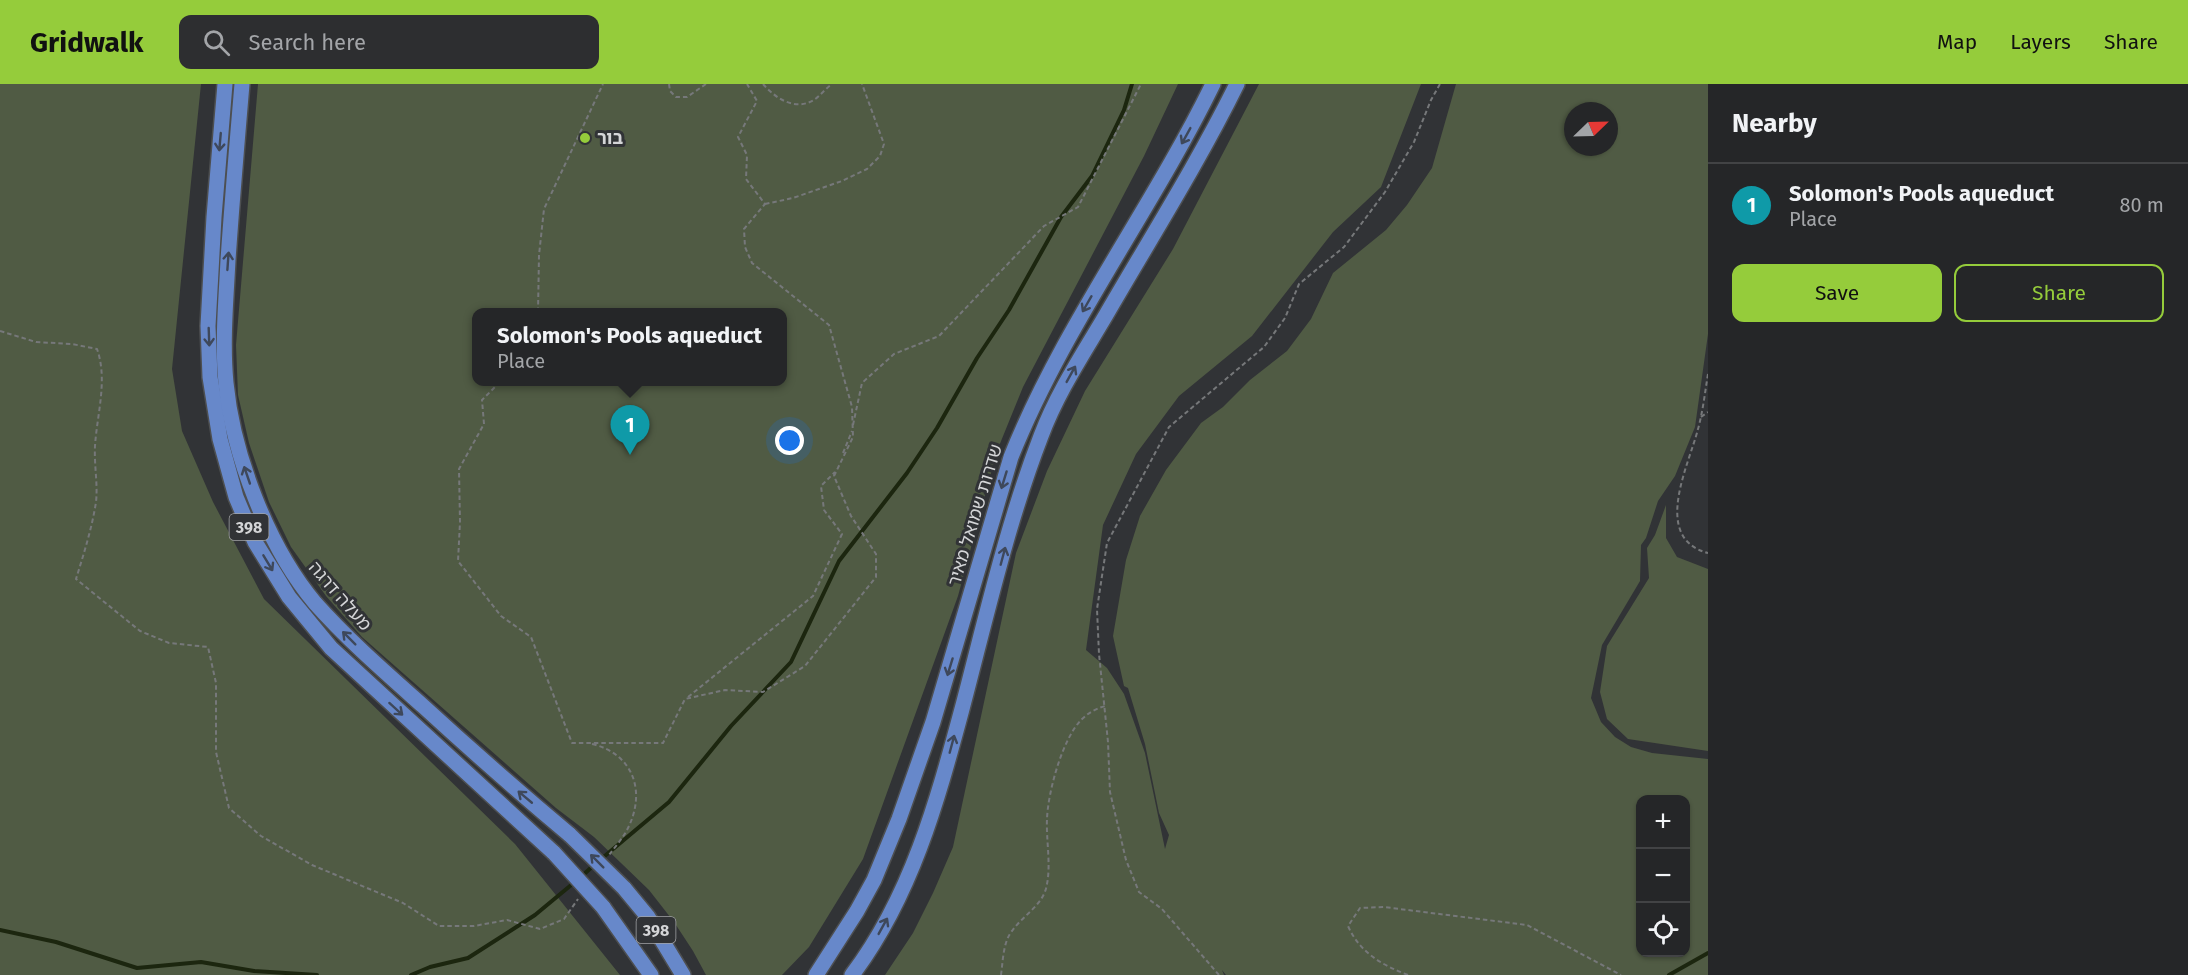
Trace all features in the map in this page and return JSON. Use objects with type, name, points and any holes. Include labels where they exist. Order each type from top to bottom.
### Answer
[{"type":"main road","name":"מעלה דרגה","points":[[225,84],[208,326],[210,377],[220,439],[236,497],[255,542],[289,597],[331,648],[554,853],[603,907],[651,975]]},
{"type":"main road","name":"מעלה דרגה","points":[[242,84],[232,199],[224,348],[230,414],[238,450],[253,492],[278,547],[314,602],[349,639],[501,777],[570,835],[624,888],[648,917],[683,975]]},
{"type":"main road","name":"שדרות שמואל מאיר","points":[[816,975],[874,880],[898,819],[937,711],[1011,457],[1025,423],[1075,325],[1183,141],[1213,84]]},
{"type":"main road","name":"שדרות שמואל מאיר","points":[[852,975],[890,913],[910,873],[925,835],[949,757],[1008,536],[1042,432],[1076,366],[1224,111],[1236,84]]},
{"type":"path","points":[[538,308],[539,255],[544,210],[603,84]]},
{"type":"path","points":[[669,84],[670,91],[676,97],[687,97],[706,84]]},
{"type":"path","points":[[747,84],[757,101],[738,137],[747,155],[746,179],[765,204]]},
{"type":"path","points":[[763,84],[770,92],[788,103],[798,105],[814,100],[832,84]]},
{"type":"path","points":[[686,699],[725,690],[763,692],[805,666],[876,577],[876,555],[851,516],[834,476],[853,437],[852,407],[829,325],[752,263],[745,247],[744,229],[765,204],[794,198],[842,181],[867,169],[880,156],[884,144],[862,84]]},
{"type":"path","points":[[852,429],[862,383],[894,354],[939,336],[1044,225],[1078,207],[1141,84]]},
{"type":"path","points":[[1219,975],[1162,909],[1139,892],[1126,860],[1110,792],[1105,706],[1099,654],[1097,609],[1107,543],[1169,427],[1264,347],[1285,318],[1299,284],[1344,247],[1384,192],[1414,142],[1440,84]]},
{"type":"path","points":[[0,331],[36,342],[72,344],[97,349],[102,363],[95,446],[96,500],[89,537],[76,579],[140,631],[169,643],[208,647],[216,683],[216,752],[228,808],[261,836],[292,854],[312,865],[403,903],[439,926],[474,926],[511,921],[540,929],[564,919],[582,893]]},
{"type":"path","points":[[1708,374],[1700,418],[1677,496],[1678,519],[1685,540],[1708,553]]},
{"type":"path","points":[[495,386],[482,400],[484,424],[459,469],[458,561],[501,616],[531,637],[572,743],[663,743],[686,699],[813,596],[842,534],[824,510],[821,486],[837,471]]},
{"type":"path","points":[[1700,418],[1708,412]]},
{"type":"path","points":[[1001,975],[1011,932],[1040,901],[1047,884],[1047,816],[1052,787],[1062,755],[1080,721],[1093,710],[1105,706]]},
{"type":"path","points":[[589,743],[607,748],[629,766],[638,793],[628,828],[607,858]]},
{"type":"path","points":[[1408,975],[1385,966],[1355,941],[1348,926],[1360,908],[1384,907],[1527,925],[1621,975]]},
{"type":"green space","points":[[0,84],[201,84],[172,369],[182,431],[213,502],[264,599],[515,844],[620,975],[0,975]]},
{"type":"green space","points":[[258,84],[1178,84],[1144,156],[1023,387],[997,451],[958,596],[863,859],[809,947],[782,975],[706,975],[674,922],[649,890],[594,837],[556,808],[362,637],[326,596],[291,547],[269,502],[249,443],[238,395],[236,345]]},
{"type":"green space","points":[[1259,84],[1421,84],[1381,187],[1333,232],[1252,336],[1179,396],[1136,454],[1103,525],[1086,650],[1107,668],[1124,694],[1145,753],[1165,849],[1169,835],[1159,813],[1145,744],[1128,688],[1124,686],[1113,636],[1126,560],[1140,516],[1166,470],[1201,423],[1223,407],[1250,380],[1287,351],[1311,319],[1333,273],[1386,230],[1407,205],[1432,168],[1456,84],[1708,84],[1708,334],[1695,427],[1675,476],[1658,501],[1646,538],[1641,545],[1640,581],[1602,645],[1591,698],[1601,722],[1615,737],[1631,747],[1652,753],[1708,759],[1708,975],[1226,975],[1222,970],[1224,975],[885,975],[913,933],[953,847],[1016,553],[1047,471],[1085,391],[1173,249]]},
{"type":"green space","points":[[1666,505],[1666,538],[1677,557],[1708,569],[1708,751],[1628,739],[1607,719],[1600,692],[1607,646],[1649,578],[1647,548],[1655,535]]},
{"type":"waterway","points":[[600,860],[669,802],[731,726],[791,662],[839,561],[907,473],[937,428],[977,358],[1009,310],[1061,217],[1092,176],[1124,110],[1132,84]]},
{"type":"waterway","points":[[582,876],[594,865]]},
{"type":"waterway","points":[[411,975],[430,967],[468,958],[535,915],[576,881]]},
{"type":"waterway","points":[[0,930],[56,942],[137,968],[201,962],[254,971],[317,975]]},
{"type":"waterway","points":[[1669,975],[1708,953]]},
{"type":"place","name":"בור","points":[[585,138]]},
{"type":"place","name":"Solomon's Pools aqueduct","points":[[630,455]]}]
